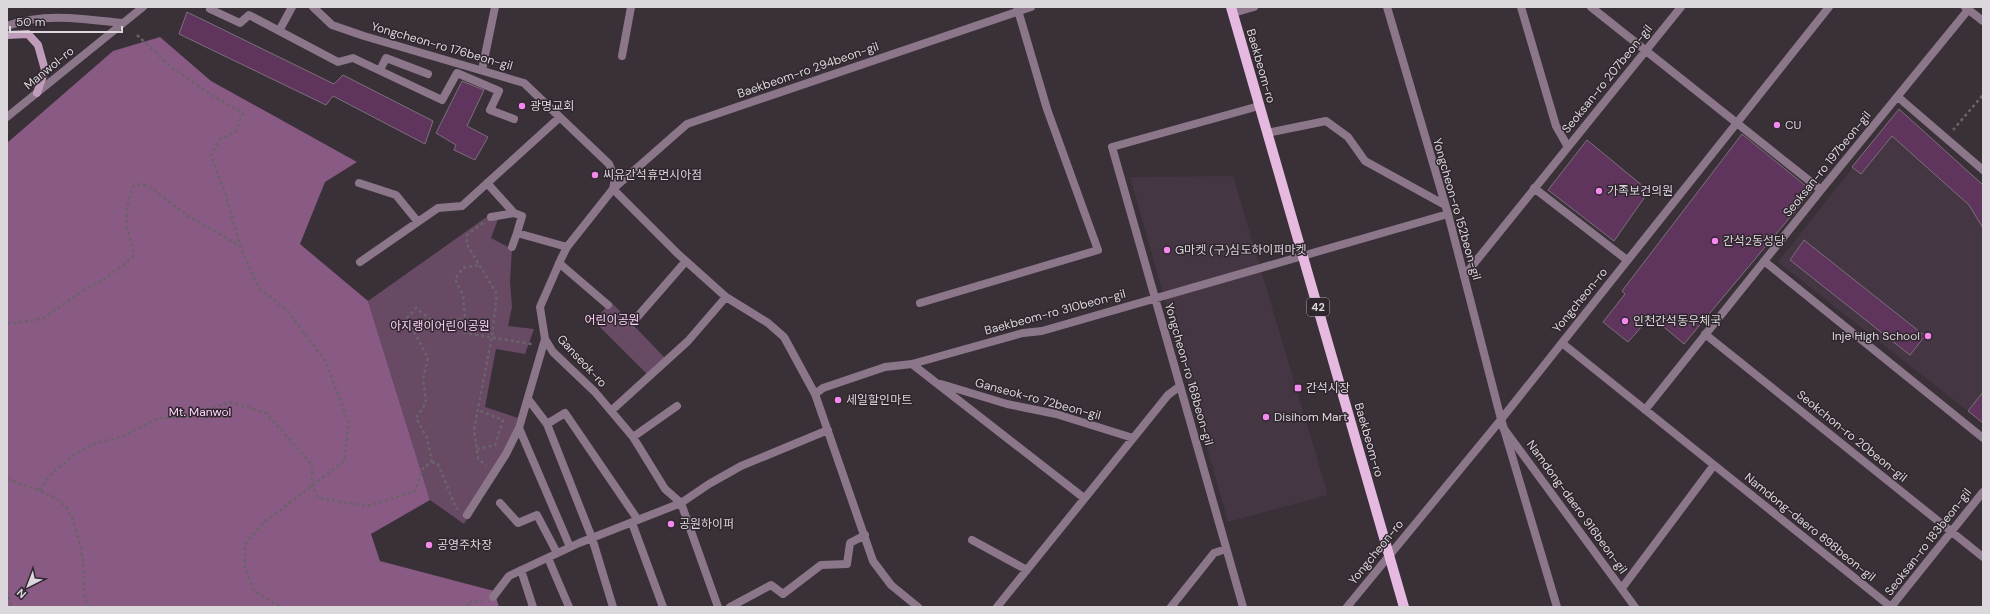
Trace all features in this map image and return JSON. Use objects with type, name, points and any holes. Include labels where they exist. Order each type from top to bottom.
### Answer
[{"type":"main road","name":"Baekbeom-ro","points":[[1232,10],[1404,607]]},
{"type":"main road","points":[[7,35],[28,34],[38,45],[45,70],[37,93]]},
{"type":"street","name":"Manwol-ro","points":[[7,117],[143,7]]},
{"type":"street","points":[[279,31],[292,7]]},
{"type":"street","name":"Yongcheon-ro 176beon-gil","points":[[312,7],[332,25],[364,36],[524,83],[609,164],[615,179],[613,189]]},
{"type":"street","points":[[482,70],[495,7]]},
{"type":"street","points":[[622,56],[631,7]]},
{"type":"street","name":"Baekbeom-ro 294beon-gil","points":[[613,189],[688,124],[1017,9],[1030,7]]},
{"type":"street","points":[[1232,10],[1254,7]]},
{"type":"street","name":"Yongcheon-ro 152beon-gil","points":[[1387,7],[1448,214],[1500,420],[1557,607]]},
{"type":"street","name":"Seoksan-ro 207beon-gil","points":[[1521,7],[1556,126],[1568,147]]},
{"type":"street","points":[[1591,7],[1736,124],[1821,190]]},
{"type":"street","name":"Seoksan-ro 207beon-gil","points":[[1464,276],[1680,7]]},
{"type":"street","name":"Yongcheon-ro","points":[[1347,607],[1562,343],[1829,7]]},
{"type":"street","points":[[1967,8],[1983,21]]},
{"type":"street","name":"Seoksan-ro 197beon-gil","points":[[1645,410],[1821,190],[1898,97],[1967,8]]},
{"type":"street","points":[[210,9],[240,23],[249,15],[338,62],[353,58],[442,100],[457,73],[499,91],[490,110],[514,120]]},
{"type":"street","points":[[920,303],[1098,250],[1047,110],[1017,9]]},
{"type":"street","points":[[7,26],[22,20],[52,17],[122,23]]},
{"type":"street","points":[[380,70],[386,58],[428,74]]},
{"type":"street","points":[[1898,97],[1983,170]]},
{"type":"street","name":"Yongcheon-ro 168beon-gil","points":[[1243,607],[1112,147],[1259,106]]},
{"type":"street","points":[[360,262],[438,208],[462,206],[560,117]]},
{"type":"street","points":[[1267,133],[1326,120],[1348,137],[1365,161],[1445,205]]},
{"type":"street","points":[[359,183],[396,195],[418,222]]},
{"type":"street","points":[[487,183],[514,213],[522,216],[512,247]]},
{"type":"street","points":[[1534,188],[1627,260]]},
{"type":"street","points":[[613,189],[686,261],[726,297],[768,324],[784,337],[815,394],[873,561],[891,585],[918,607]]},
{"type":"street","name":"Ganseok-ro","points":[[613,189],[567,247],[559,263],[540,307],[545,339],[553,352],[595,392],[633,437],[665,489],[680,504],[718,607]]},
{"type":"street","points":[[491,217],[514,213]]},
{"type":"street","points":[[1303,257],[1448,214]]},
{"type":"street","points":[[517,233],[567,247]]},
{"type":"street","name":"Baekbeom-ro 310beon-gil","points":[[815,394],[824,388],[885,367],[912,364],[1023,333],[1042,331],[1303,257]]},
{"type":"street","points":[[632,323],[686,261]]},
{"type":"street","points":[[1764,261],[1983,438]]},
{"type":"street","points":[[559,263],[608,305]]},
{"type":"street","points":[[611,411],[688,340],[726,297]]},
{"type":"street","name":"Seokchon-ro 20beon-gil","points":[[1705,334],[1983,557]]},
{"type":"street","points":[[467,515],[506,454],[519,428],[545,339]]},
{"type":"street","name":"Namdong-daero 898beon-gil","points":[[1562,343],[1891,607]]},
{"type":"street","name":"Ganseok-ro 72beon-gil","points":[[912,364],[1084,498]]},
{"type":"street","name":"Ganseok-ro 72beon-gil","points":[[937,383],[1007,404],[1056,414],[1133,438]]},
{"type":"street","points":[[998,607],[1168,395],[1180,386]]},
{"type":"street","points":[[528,399],[547,424],[592,538],[613,607]]},
{"type":"street","points":[[633,437],[677,406]]},
{"type":"street","points":[[547,424],[565,413],[635,521],[663,607]]},
{"type":"street","points":[[519,428],[570,547]]},
{"type":"street","points":[[493,597],[509,576],[521,570],[570,547],[680,504],[709,484],[741,466],[828,430]]},
{"type":"street","name":"Namdong-daero 916beon-gil","points":[[1504,430],[1636,607]]},
{"type":"street","points":[[1622,588],[1714,465]]},
{"type":"street","name":"Seoksan-ro 183beon-gil","points":[[1891,607],[1983,492]]},
{"type":"street","points":[[500,503],[518,523],[537,515],[557,554]]},
{"type":"street","points":[[730,607],[771,585],[783,594],[821,565],[847,564],[850,543],[864,536]]},
{"type":"street","points":[[972,540],[1027,570]]},
{"type":"street","points":[[1171,607],[1214,553],[1226,549]]},
{"type":"street","points":[[548,558],[569,607]]},
{"type":"street","points":[[521,570],[533,607]]},
{"type":"path","points":[[137,35],[171,67],[211,96],[243,113],[235,132],[219,140],[211,155],[226,195],[240,246],[259,288],[269,298],[287,310],[326,362],[349,424],[344,461],[261,525],[245,545],[245,568],[254,591],[280,607]]},
{"type":"path","points":[[1946,138],[1983,95]]},
{"type":"path","points":[[7,323],[16,323],[43,318],[84,290],[106,278],[133,257],[134,247],[129,235],[126,218],[129,198],[134,186],[141,184],[150,187],[185,214],[240,246]]},
{"type":"path","points":[[491,217],[467,235],[467,245],[497,294],[492,336],[474,430],[478,458],[494,473]]},
{"type":"path","points":[[432,462],[427,438],[416,418],[426,402],[423,378],[428,358],[407,318],[416,308],[442,328],[465,316],[463,295],[455,279],[463,268],[480,265]]},
{"type":"path","points":[[459,320],[465,333],[492,336],[529,343],[543,348]]},
{"type":"path","points":[[39,490],[52,473],[77,453],[94,444],[120,437],[156,419],[187,416],[230,402],[266,412],[312,465],[312,485],[318,498],[368,506],[415,491],[423,468],[432,462]]},
{"type":"path","points":[[476,449],[495,445],[503,420],[478,410]]},
{"type":"path","points":[[432,462],[438,464],[456,508],[467,515]]},
{"type":"path","points":[[7,479],[47,493],[64,505],[76,528],[84,568],[84,596],[90,607]]},
{"type":"path","points":[[7,591],[12,607]]},
{"type":"path","points":[[468,607],[468,602],[487,601],[493,597]]},
{"type":"shaded area","name":"Inje High School","points":[[1899,109],[1983,185],[1983,423],[1778,262]]},
{"type":"shaded area","name":"간석시장","points":[[1233,176],[1328,495],[1228,522],[1130,177]]},
{"type":"green space","name":"Mt. Manwol","points":[[160,37],[211,81],[357,162],[325,182],[300,244],[368,301],[430,500],[371,534],[380,561],[494,591],[499,607],[7,607],[7,143],[113,51]]},
{"type":"green space","name":"아지랭이어린이공원","points":[[488,216],[498,219],[491,238],[512,249],[510,281],[512,307],[508,326],[534,329],[525,354],[496,349],[485,407],[518,418],[506,454],[464,524],[430,500],[368,301]]},
{"type":"green space","name":"어린이공원","points":[[611,302],[667,360],[650,377],[594,321]]},
{"type":"building","points":[[187,12],[334,84],[343,75],[433,121],[425,144],[333,96],[326,105],[179,34]]},
{"type":"building","points":[[462,81],[484,90],[467,126],[488,137],[475,160],[454,150],[456,145],[436,133]]},
{"type":"building","points":[[1899,109],[1983,185],[1983,228],[1969,205],[1892,136],[1861,174],[1852,167]]},
{"type":"building","name":"간석2동성당","points":[[1742,134],[1812,191],[1684,344],[1651,316],[1628,342],[1603,322],[1625,294],[1622,291]]},
{"type":"building","name":"가족보건의원","points":[[1587,140],[1649,191],[1614,241],[1548,190]]},
{"type":"building","points":[[1804,240],[1925,336],[1910,355],[1790,260]]},
{"type":"building","points":[[1983,392],[1983,423],[1968,411]]},
{"type":"place","name":"광명교회","points":[[522,106]]},
{"type":"place","name":"CU","points":[[1777,125]]},
{"type":"place","name":"씨유간석휴먼시아점","points":[[595,175]]},
{"type":"place","name":"가족보건의원","points":[[1599,191]]},
{"type":"place","name":"간석2동성당","points":[[1715,241]]},
{"type":"place","name":"G마켓 (구)심도하이퍼마켓","points":[[1167,250]]},
{"type":"place","name":"인천간석동우체국","points":[[1625,321]]},
{"type":"place","name":"Inje High School","points":[[1928,336]]},
{"type":"place","name":"간석시장","points":[[1298,388]]},
{"type":"place","name":"세일할인마트","points":[[838,400]]},
{"type":"place","name":"Disihom Mart","points":[[1266,417]]},
{"type":"place","name":"공원하이퍼","points":[[671,524]]},
{"type":"place","name":"공영주차장","points":[[429,545]]}]
